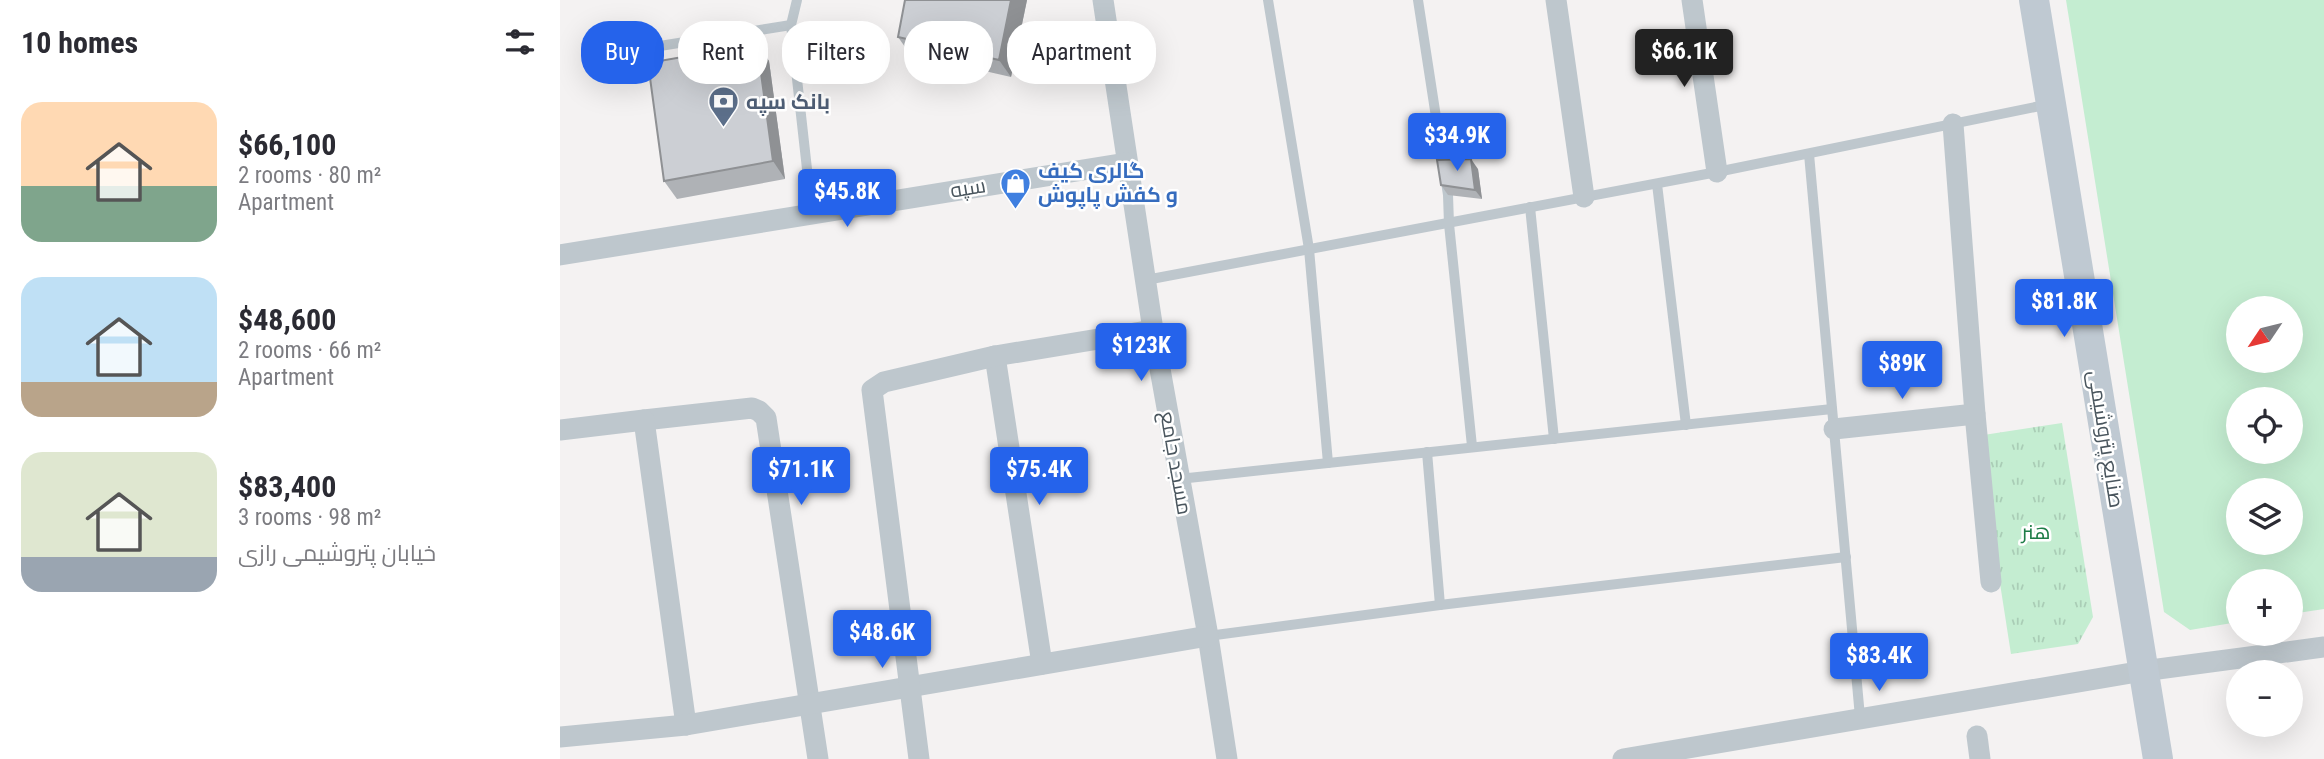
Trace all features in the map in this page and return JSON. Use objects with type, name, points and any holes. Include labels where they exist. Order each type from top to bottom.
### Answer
[{"type":"main road","name":"صنایع پتروشیمی","points":[[2034,0],[2158,759]]},
{"type":"street","name":"مسجد جامع","points":[[1103,0],[1153,330],[1208,636],[1227,759]]},
{"type":"street","points":[[1556,0],[1584,197]]},
{"type":"street","points":[[1692,0],[1717,172]]},
{"type":"street","points":[[1953,124],[1991,582]]},
{"type":"street","name":"سپه","points":[[560,255],[1126,163]]},
{"type":"street","points":[[919,759],[872,390],[884,382],[995,356],[1153,330]]},
{"type":"street","points":[[995,356],[1042,664]]},
{"type":"street","points":[[560,430],[752,408],[760,411],[766,418],[818,759]]},
{"type":"street","points":[[1833,419],[1975,414]]},
{"type":"street","points":[[644,420],[686,725]]},
{"type":"street","points":[[560,737],[686,725],[1208,636]]},
{"type":"street","points":[[1623,759],[2143,670],[2324,647]]},
{"type":"street","points":[[1977,736],[1980,759]]},
{"type":"lane","points":[[791,21],[797,0]]},
{"type":"lane","points":[[1268,0],[1309,249],[1328,463]]},
{"type":"lane","points":[[1418,0],[1448,195],[1472,446]]},
{"type":"lane","points":[[664,45],[782,26]]},
{"type":"lane","points":[[797,84],[812,214]]},
{"type":"lane","points":[[1146,280],[1657,184],[2051,104]]},
{"type":"lane","points":[[1809,154],[1860,717]]},
{"type":"lane","points":[[1657,184],[1686,425]]},
{"type":"lane","points":[[1530,208],[1555,439]]},
{"type":"lane","points":[[1179,479],[1686,425],[1833,419]]},
{"type":"lane","points":[[1427,452],[1440,604]]},
{"type":"lane","points":[[1208,636],[1440,604],[1846,557]]},
{"type":"green space","points":[[2066,0],[2324,0],[2324,609],[2303,612],[2303,569],[2226,569],[2226,624],[2190,630],[2164,612]]},
{"type":"green space","name":"هنر","points":[[2062,423],[2093,617],[2078,644],[2011,654],[1977,436]]},
{"type":"building","points":[[905,0],[1011,0],[999,60],[993,59],[993,21],[904,21],[904,38],[898,37]]},
{"type":"building","name":"بانک سپه","points":[[678,58],[678,84],[762,84],[773,161],[664,181],[651,84],[664,84],[664,60]]},
{"type":"building","points":[[1471,159],[1475,190],[1441,185],[1437,160]]},
{"type":"place","name":"بانک سپه","points":[[723,129]]},
{"type":"place","name":"گالری کیف و کفش پاپوش","points":[[1015,210]]}]
